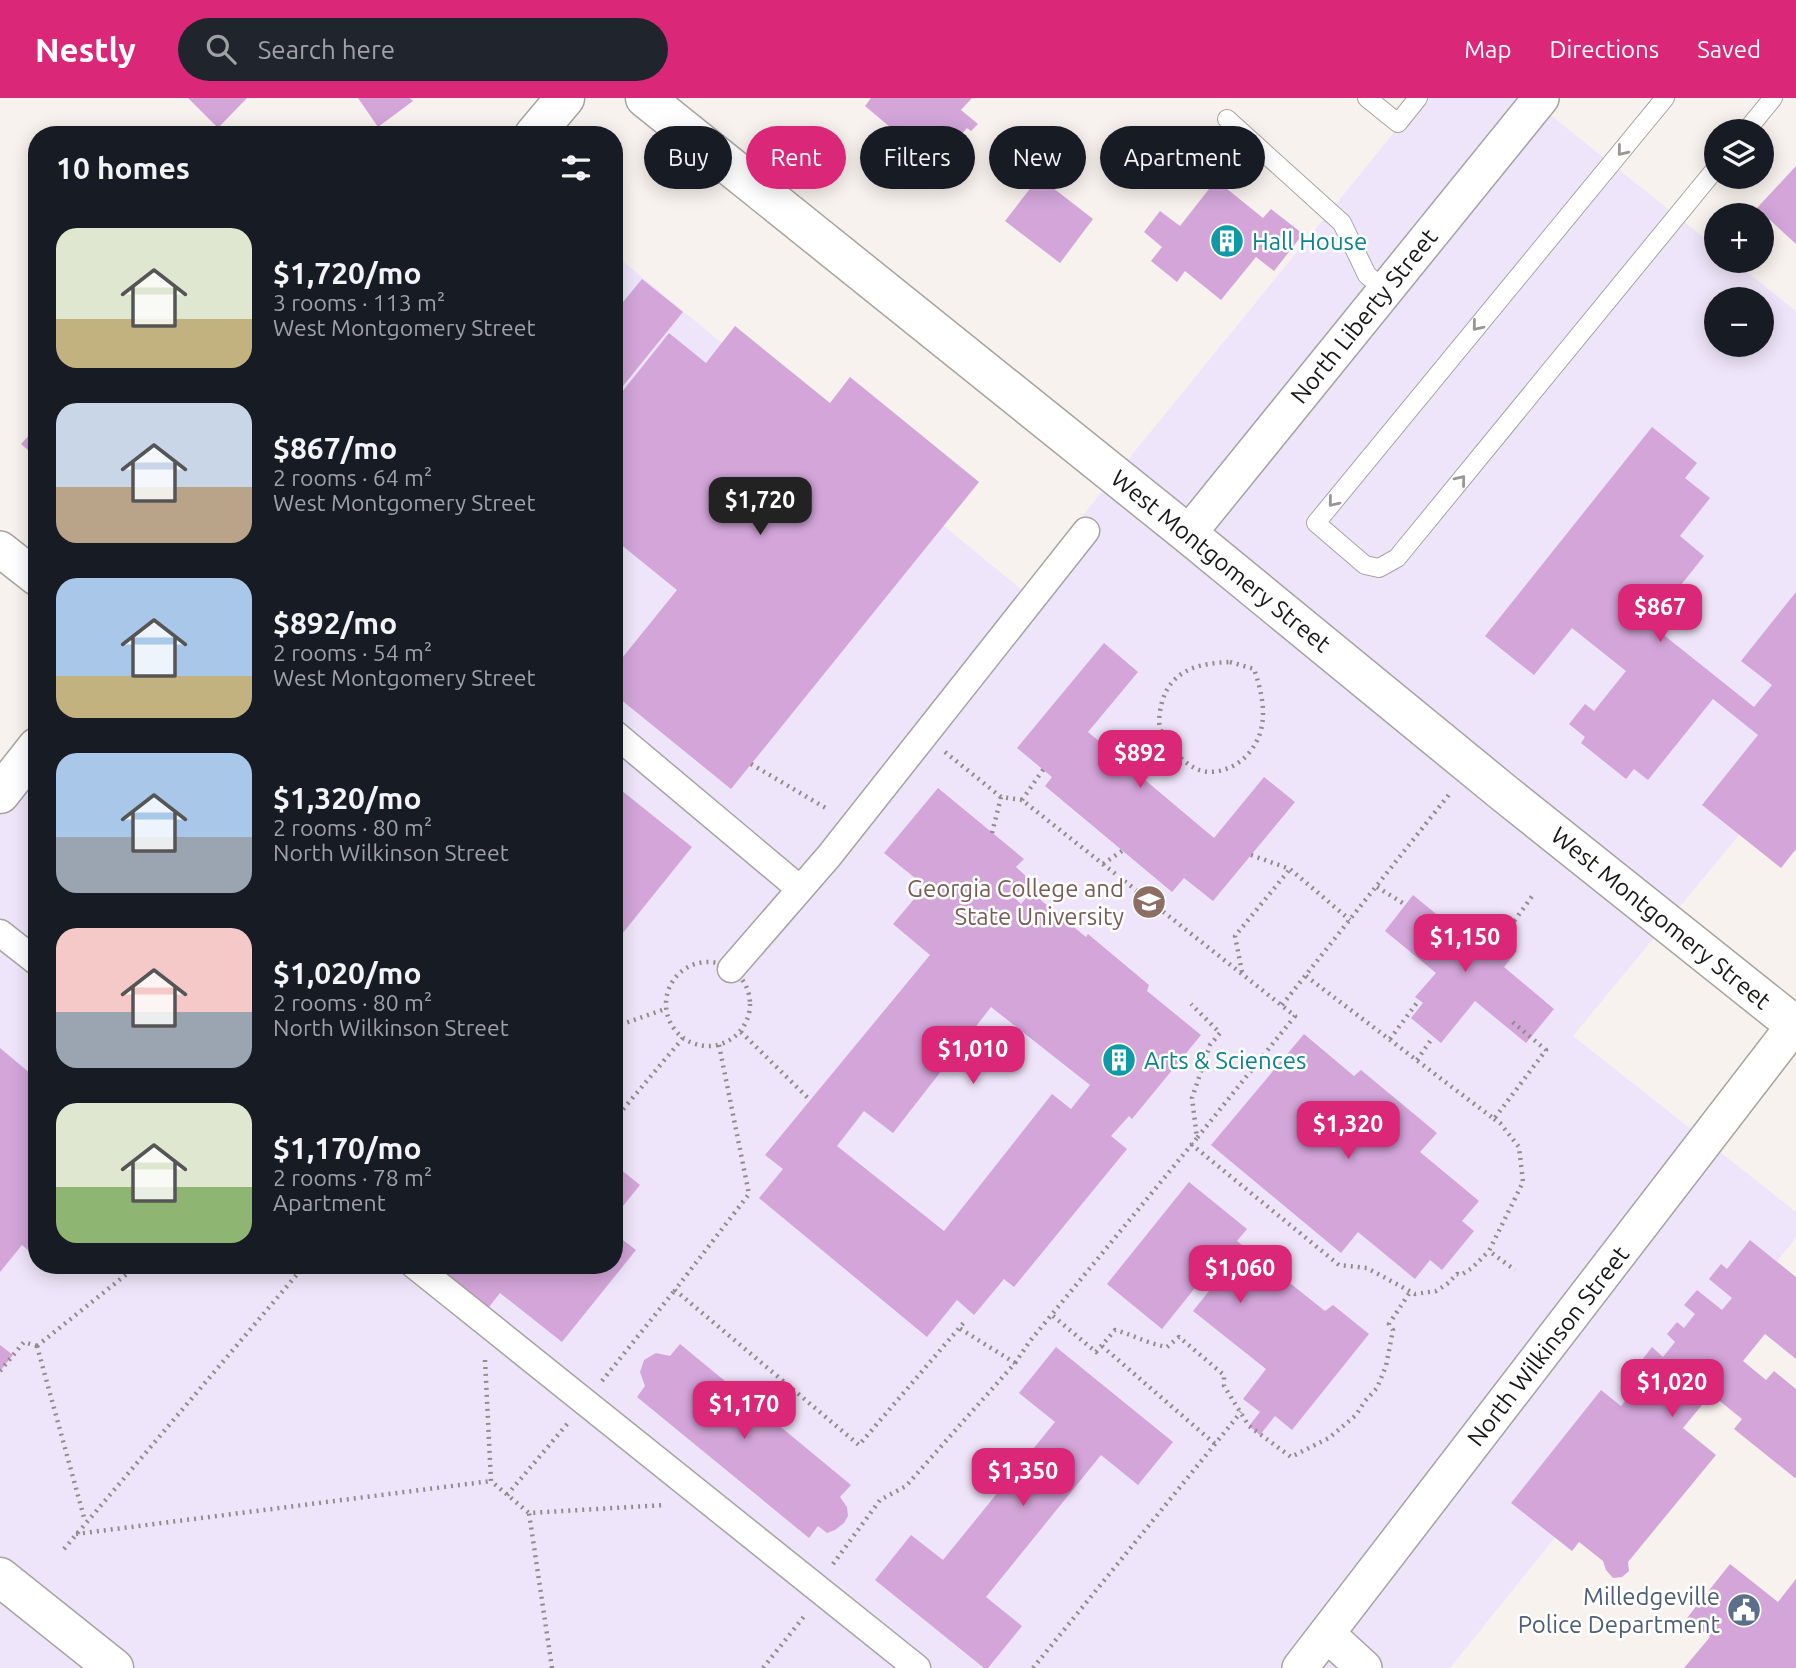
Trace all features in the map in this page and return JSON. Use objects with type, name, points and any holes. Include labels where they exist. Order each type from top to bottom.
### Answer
[{"type":"main road","points":[[542,126],[565,98]]},
{"type":"main road","name":"West Montgomery Street","points":[[645,98],[1796,1025]]},
{"type":"main road","points":[[0,794],[28,758]]},
{"type":"main road","points":[[0,1577],[114,1668]]},
{"type":"street","name":"North Liberty Street","points":[[1188,534],[1385,290],[1532,101]]},
{"type":"street","points":[[731,969],[853,825],[1086,531]]},
{"type":"street","points":[[0,549],[28,571]]},
{"type":"street","points":[[623,741],[800,889]]},
{"type":"street","points":[[0,933],[28,955]]},
{"type":"street","name":"North Wilkinson Street","points":[[1300,1668],[1796,1025]]},
{"type":"street","points":[[425,1274],[917,1668]]},
{"type":"street","points":[[1327,1634],[1363,1668]]},
{"type":"lane","points":[[1367,98],[1398,123],[1418,98]]},
{"type":"lane","points":[[1665,98],[1316,523],[1365,565],[1379,568],[1397,558],[1704,183]]},
{"type":"lane","points":[[1756,119],[1773,98]]},
{"type":"lane","points":[[1227,118],[1342,223],[1367,275],[1385,290]]},
{"type":"path","points":[[1230,662],[1254,669],[1264,703],[1261,729],[1254,747],[1243,760],[1228,769],[1214,772],[1200,770],[1183,759],[1168,744],[1159,725],[1165,690],[1181,674],[1205,663],[1230,662]]},
{"type":"path","points":[[763,1668],[820,1590],[880,1500],[906,1486],[1015,1363],[1030,1341],[1295,1016],[1022,800],[1001,797],[925,735]]},
{"type":"path","points":[[751,764],[853,825]]},
{"type":"path","points":[[1282,1005],[1472,766]]},
{"type":"path","points":[[1022,800],[1045,767]]},
{"type":"path","points":[[992,833],[1001,797]]},
{"type":"path","points":[[1103,864],[1122,851]]},
{"type":"path","points":[[1251,855],[1290,869],[1350,919]]},
{"type":"path","points":[[1242,973],[1235,936],[1290,869]]},
{"type":"path","points":[[1377,887],[1406,905]]},
{"type":"path","points":[[1502,938],[1532,895]]},
{"type":"path","points":[[705,961],[719,963],[742,978],[749,991],[751,1006],[741,1032],[731,1040],[706,1047],[694,1045],[682,1038],[668,1020],[665,1009],[671,982],[680,971],[705,961]]},
{"type":"path","points":[[1191,1144],[1339,1265],[1367,1268],[1415,1294],[1436,1291],[1457,1274],[1461,1275],[1472,1268],[1489,1251],[1523,1182],[1519,1147],[1500,1123],[1306,976]]},
{"type":"path","points":[[1390,1039],[1419,1000]]},
{"type":"path","points":[[1191,1004],[1220,1033],[1210,1045],[1192,1098],[1197,1138]]},
{"type":"path","points":[[623,1024],[665,1009]]},
{"type":"path","points":[[1494,1119],[1546,1050],[1509,1019]]},
{"type":"path","points":[[741,1032],[810,1100]]},
{"type":"path","points":[[1417,1060],[1433,1037]]},
{"type":"path","points":[[623,1109],[682,1038]]},
{"type":"path","points":[[507,1495],[675,1290],[748,1194],[719,1045]]},
{"type":"path","points":[[1489,1251],[1515,1270]]},
{"type":"path","points":[[37,1346],[127,1274]]},
{"type":"path","points":[[64,1549],[297,1274]]},
{"type":"path","points":[[675,1290],[859,1445],[966,1320]]},
{"type":"path","points":[[1053,1316],[1096,1352],[1115,1329],[1152,1345],[1167,1348],[1179,1337],[1224,1375],[1224,1386],[1249,1426],[1291,1457],[1329,1438],[1356,1415],[1377,1388],[1390,1346],[1392,1330],[1388,1324],[1410,1292]]},
{"type":"path","points":[[482,1320],[491,1481],[529,1513],[552,1668]]},
{"type":"path","points":[[959,1328],[1015,1363]]},
{"type":"path","points":[[0,1371],[24,1342],[37,1346]]},
{"type":"path","points":[[37,1346],[85,1522]]},
{"type":"path","points":[[1101,1346],[1215,1444]]},
{"type":"path","points":[[1033,1668],[1241,1412]]},
{"type":"path","points":[[76,1534],[491,1481]]},
{"type":"path","points":[[529,1513],[710,1503]]},
{"type":"shaded area","name":"Georgia College and State University","points":[[1422,98],[1529,98],[1704,238],[1704,273],[1748,273],[1766,287],[1704,287],[1704,357],[1774,357],[1774,294],[1796,311],[1796,766],[1573,1036],[1796,1212],[1796,1238],[1450,1668],[0,1668],[0,768],[28,733],[28,1274],[623,1274],[623,261],[1022,590]]},
{"type":"building","points":[[188,98],[247,98],[220,126],[216,126]]},
{"type":"building","points":[[358,98],[410,98],[413,101],[379,126]]},
{"type":"building","points":[[871,98],[972,98],[961,110],[978,124],[975,127],[889,126],[865,106]]},
{"type":"building","points":[[1796,166],[1796,244],[1774,224],[1774,203],[1762,203]]},
{"type":"building","points":[[1030,189],[1054,189],[1093,219],[1060,263],[1005,221]]},
{"type":"building","name":"Hall House","points":[[1209,189],[1227,189],[1263,218],[1271,209],[1303,234],[1274,271],[1256,257],[1221,300],[1185,271],[1177,282],[1151,261],[1162,247],[1144,232],[1160,211],[1180,226]]},
{"type":"building","points":[[642,279],[683,312],[623,386],[623,302]]},
{"type":"building","points":[[735,326],[830,403],[850,377],[979,482],[731,789],[623,701],[623,657],[677,590],[623,546],[623,391],[669,333],[706,363]]},
{"type":"building","points":[[1652,427],[1697,463],[1685,478],[1710,498],[1680,536],[1704,556],[1650,624],[1754,707],[1772,685],[1741,661],[1796,592],[1796,849],[1781,868],[1702,805],[1758,735],[1713,699],[1648,780],[1634,769],[1626,779],[1581,743],[1585,737],[1569,724],[1585,704],[1594,711],[1626,671],[1572,628],[1534,675],[1485,636]]},
{"type":"building","points":[[28,437],[28,450],[21,444]]},
{"type":"building","points":[[1104,643],[1138,672],[1088,732],[1214,838],[1264,777],[1295,802],[1213,901],[1184,878],[1172,892],[1045,786],[1052,777],[1017,748]]},
{"type":"building","name":"Arts & Sciences","points":[[938,788],[1024,859],[1016,867],[1029,879],[1014,897],[1021,904],[1031,892],[1086,937],[1088,934],[1149,985],[1147,991],[1201,1035],[1132,1119],[1129,1116],[1111,1136],[1127,1149],[1014,1287],[1004,1279],[974,1315],[957,1300],[927,1337],[759,1198],[783,1169],[765,1155],[930,955],[893,924],[925,886],[884,853]],"holes":[[[991,1007],[1090,1085],[1071,1109],[1052,1094],[944,1231],[837,1146],[864,1111],[893,1133]]]},
{"type":"building","points":[[623,792],[692,847],[623,933]]},
{"type":"building","points":[[1413,895],[1463,936],[1477,918],[1517,951],[1504,967],[1554,1009],[1526,1043],[1475,1001],[1441,1043],[1411,1018],[1423,1003],[1415,997],[1436,973],[1385,931]]},
{"type":"building","points":[[1304,1034],[1354,1076],[1361,1070],[1437,1133],[1420,1152],[1479,1201],[1462,1221],[1474,1231],[1442,1270],[1430,1260],[1415,1279],[1358,1232],[1341,1253],[1211,1145]]},
{"type":"building","points":[[0,1048],[28,1071],[28,1250],[22,1245],[0,1272]]},
{"type":"building","points":[[623,1171],[640,1185],[623,1206]]},
{"type":"building","points":[[1189,1182],[1247,1229],[1237,1241],[1325,1311],[1333,1305],[1369,1334],[1292,1430],[1275,1416],[1260,1435],[1249,1426],[1260,1412],[1243,1399],[1266,1369],[1193,1311],[1217,1281],[1207,1273],[1162,1329],[1107,1284]]},
{"type":"building","points":[[623,1240],[636,1250],[623,1266]]},
{"type":"building","points":[[1750,1240],[1796,1277],[1796,1359],[1765,1334],[1743,1361],[1766,1380],[1774,1371],[1796,1389],[1796,1477],[1734,1429],[1742,1419],[1711,1394],[1683,1428],[1716,1455],[1628,1562],[1629,1571],[1622,1577],[1613,1578],[1603,1561],[1579,1542],[1572,1551],[1511,1503],[1601,1390],[1621,1406],[1629,1396],[1620,1388],[1630,1376],[1639,1383],[1652,1368],[1642,1360],[1652,1347],[1663,1357],[1675,1342],[1667,1334],[1677,1322],[1684,1328],[1695,1314],[1684,1305],[1697,1290],[1722,1310],[1732,1298],[1709,1279],[1721,1264],[1727,1269]]},
{"type":"building","points":[[447,1274],[617,1274],[562,1342],[500,1293],[489,1307]]},
{"type":"building","points":[[680,1344],[851,1485],[840,1497],[847,1507],[848,1516],[844,1523],[827,1533],[818,1526],[809,1538],[637,1397],[645,1386],[640,1372],[644,1360],[656,1353],[670,1356]]},
{"type":"building","points":[[0,1345],[13,1355],[0,1371]]},
{"type":"building","points":[[1056,1347],[1173,1442],[1138,1485],[1101,1455],[986,1597],[1022,1626],[988,1668],[984,1668],[875,1580],[911,1535],[943,1560],[1055,1422],[1019,1393]]},
{"type":"building","name":"Milledgeville Police Department","points":[[1730,1564],[1778,1602],[1796,1579],[1796,1668],[1684,1668],[1710,1637],[1687,1618]]},
{"type":"place","name":"Hall House","points":[[1227,241]]},
{"type":"place","name":"Georgia College and State University","points":[[1149,902]]},
{"type":"place","name":"Arts & Sciences","points":[[1119,1060]]},
{"type":"place","name":"Milledgeville Police Department","points":[[1744,1610]]}]
